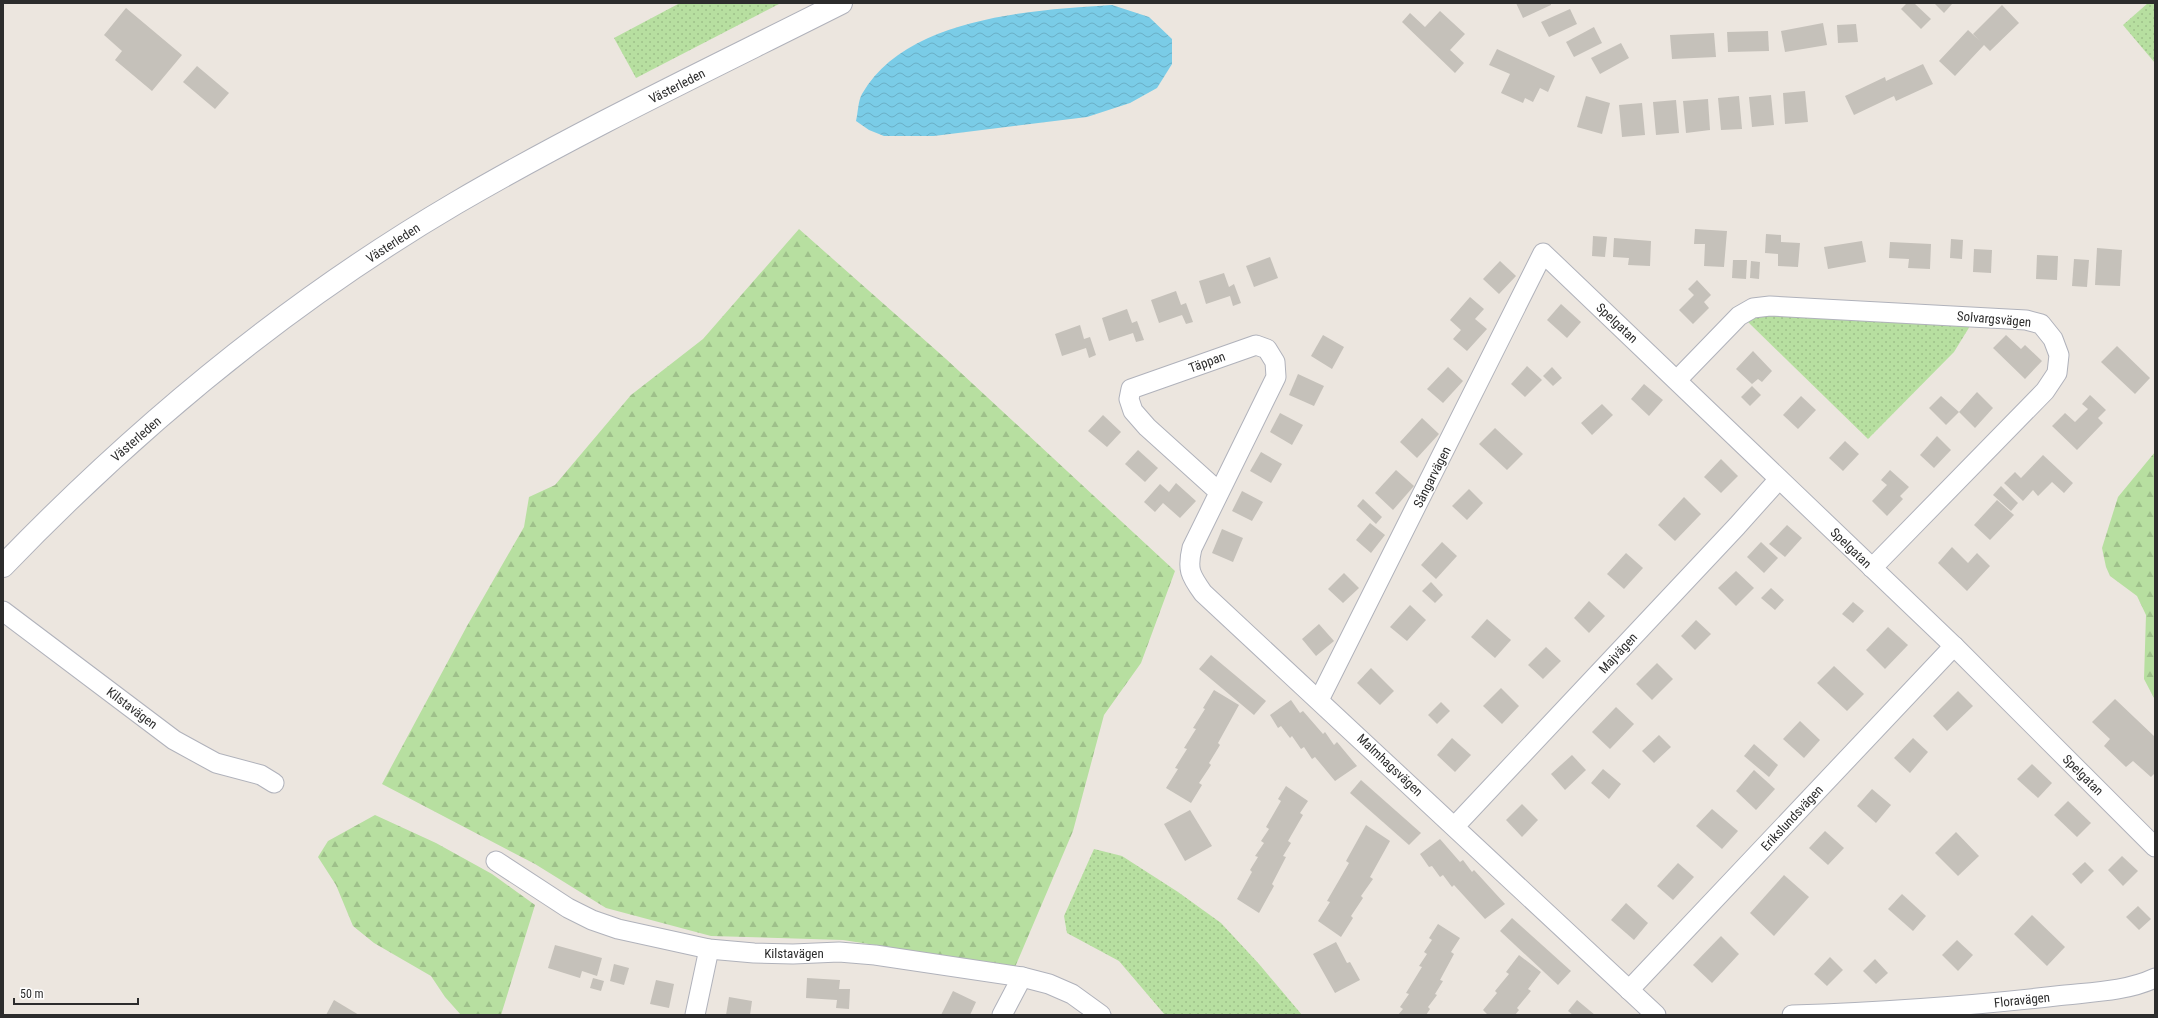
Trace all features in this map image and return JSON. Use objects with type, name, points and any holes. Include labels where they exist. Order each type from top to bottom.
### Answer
[{"type":"street","name":"Västerleden","points":[[3,566],[95,475],[196,387],[289,314],[358,266],[456,203],[560,145],[841,3]]},
{"type":"street","name":"Spelgatan","points":[[1543,253],[1954,646],[2155,847]]},
{"type":"street","name":"Sångarvägen","points":[[1320,700],[1543,253]]},
{"type":"street","name":"Solvargsvägen","points":[[1677,380],[1740,316],[1753,308],[1770,306],[2026,320],[2041,324],[2052,339],[2059,355],[2057,373],[2045,392],[1872,568]]},
{"type":"street","name":"Täppan","points":[[1256,346],[1267,349],[1275,362],[1276,378],[1219,492],[1147,427],[1133,411],[1128,399],[1131,389],[1256,346]]},
{"type":"street","name":"Majvägen","points":[[1455,826],[1737,526],[1779,478]]},
{"type":"street","name":"Malmhagsvägen","points":[[1219,492],[1192,548],[1188,563],[1192,578],[1203,592],[1656,1015]]},
{"type":"street","name":"Kilstavägen","points":[[3,611],[174,740],[216,763],[261,775],[274,783]]},
{"type":"street","name":"Erikslundsvägen","points":[[1629,990],[1954,646]]},
{"type":"street","name":"Kilstavägen","points":[[496,861],[547,896],[592,920],[618,929],[709,949],[754,953],[793,954],[839,952],[875,955],[1022,977],[1049,984],[1072,994],[1101,1015]]},
{"type":"street","points":[[695,1015],[709,949]]},
{"type":"street","points":[[1002,1015],[1022,977]]},
{"type":"street","name":"Floravägen","points":[[1792,1015],[1877,1012],[2007,1002],[2118,989],[2144,984],[2155,978]]},
{"type":"green space","points":[[680,3],[781,3],[636,78],[614,38]]},
{"type":"green space","points":[[2148,3],[2155,3],[2155,63],[2123,25]]},
{"type":"green space","points":[[799,229],[946,359],[1175,571],[1141,663],[1104,715],[1073,831],[1015,967],[843,940],[711,936],[606,908],[535,864],[382,784],[467,626],[524,527],[529,497],[555,485],[631,395],[703,339]]},
{"type":"green space","points":[[1764,315],[1970,326],[1954,352],[1868,439],[1747,321]]},
{"type":"green space","points":[[2155,452],[2155,700],[2144,679],[2146,615],[2137,596],[2110,576],[2106,567],[2102,548],[2118,497]]},
{"type":"green space","points":[[375,815],[436,843],[492,874],[535,905],[501,1015],[461,1015],[445,997],[431,976],[374,943],[353,926],[336,885],[318,857],[328,841]]},
{"type":"green space","points":[[1094,849],[1122,856],[1178,892],[1221,923],[1259,964],[1302,1015],[1165,1015],[1119,961],[1067,933],[1064,916]]},
{"type":"water","points":[[1112,5],[1149,17],[1172,39],[1172,64],[1157,88],[1130,103],[1087,117],[934,136],[884,136],[869,130],[856,121],[862,94],[882,68],[909,48],[940,33],[974,22],[1010,15],[1046,10]]},
{"type":"building","points":[[1516,3],[1551,3],[1551,5],[1523,18]]},
{"type":"building","points":[[1907,3],[1914,3],[1931,19],[1921,29],[1901,9]]},
{"type":"building","points":[[1934,3],[1951,3],[1952,4],[1944,13]]},
{"type":"building","points":[[2002,5],[2019,23],[1990,51],[1984,45],[1955,76],[1939,61],[1968,30],[1980,41],[1973,34]]},
{"type":"building","points":[[126,8],[182,55],[152,91],[115,60],[122,51],[104,35]]},
{"type":"building","points":[[1570,9],[1577,24],[1549,37],[1541,22]]},
{"type":"building","points":[[1440,11],[1465,34],[1450,50],[1464,63],[1455,73],[1402,22],[1410,13],[1425,27]]},
{"type":"building","points":[[1823,23],[1827,45],[1785,52],[1781,31]]},
{"type":"building","points":[[1856,24],[1858,42],[1838,43],[1837,25]]},
{"type":"building","points":[[1594,27],[1602,43],[1574,57],[1566,42]]},
{"type":"building","points":[[1768,31],[1769,51],[1728,52],[1727,32]]},
{"type":"building","points":[[1714,33],[1716,57],[1672,59],[1670,35]]},
{"type":"building","points":[[1621,43],[1629,58],[1600,74],[1591,58]]},
{"type":"building","points":[[1497,49],[1555,76],[1548,92],[1540,88],[1533,102],[1525,98],[1523,103],[1501,93],[1510,74],[1489,65]]},
{"type":"building","points":[[1923,64],[1933,84],[1896,101],[1894,96],[1854,115],[1845,96],[1885,77],[1886,81]]},
{"type":"building","points":[[197,66],[229,93],[215,109],[183,82]]},
{"type":"building","points":[[1805,91],[1808,122],[1785,124],[1783,93]]},
{"type":"building","points":[[1771,95],[1774,125],[1752,127],[1749,97]]},
{"type":"building","points":[[1586,96],[1610,103],[1602,134],[1577,127]]},
{"type":"building","points":[[1739,96],[1742,129],[1721,130],[1718,98]]},
{"type":"building","points":[[1708,99],[1710,130],[1686,133],[1683,101]]},
{"type":"building","points":[[1676,100],[1679,133],[1656,135],[1653,102]]},
{"type":"building","points":[[1642,103],[1645,135],[1622,137],[1619,105]]},
{"type":"building","points":[[1695,229],[1727,231],[1724,267],[1704,266],[1705,244],[1694,244]]},
{"type":"building","points":[[1766,234],[1781,235],[1781,242],[1800,243],[1798,267],[1778,266],[1778,254],[1765,253]]},
{"type":"building","points":[[1593,236],[1607,237],[1605,257],[1592,256]]},
{"type":"building","points":[[1614,238],[1651,241],[1650,266],[1628,265],[1629,258],[1613,257]]},
{"type":"building","points":[[1951,239],[1963,240],[1962,259],[1950,258]]},
{"type":"building","points":[[1862,241],[1866,262],[1828,269],[1824,247]]},
{"type":"building","points":[[1890,242],[1931,244],[1930,269],[1908,268],[1909,259],[1889,258]]},
{"type":"building","points":[[2097,248],[2122,250],[2120,286],[2095,285]]},
{"type":"building","points":[[1974,249],[1992,250],[1991,273],[1973,272]]},
{"type":"building","points":[[2037,255],[2058,256],[2057,280],[2036,279]]},
{"type":"building","points":[[1270,257],[1278,278],[1254,287],[1246,266]]},
{"type":"building","points":[[2074,259],[2089,260],[2087,287],[2072,286]]},
{"type":"building","points":[[1733,260],[1747,260],[1746,279],[1732,278]]},
{"type":"building","points":[[1500,261],[1516,276],[1499,294],[1483,279]]},
{"type":"building","points":[[1751,261],[1760,262],[1759,279],[1750,278]]},
{"type":"building","points":[[1224,273],[1229,287],[1234,284],[1241,303],[1233,306],[1230,296],[1206,304],[1199,281]]},
{"type":"building","points":[[1697,280],[1711,295],[1704,302],[1709,308],[1693,324],[1679,310],[1694,295],[1688,289]]},
{"type":"building","points":[[1176,291],[1181,305],[1186,303],[1193,322],[1186,324],[1182,315],[1159,323],[1151,300]]},
{"type":"building","points":[[1470,297],[1484,309],[1475,319],[1487,329],[1467,351],[1453,339],[1461,330],[1450,320]]},
{"type":"building","points":[[1561,304],[1581,322],[1567,338],[1547,320]]},
{"type":"building","points":[[1127,309],[1132,323],[1137,321],[1144,340],[1136,342],[1133,333],[1109,341],[1102,318]]},
{"type":"building","points":[[1080,325],[1084,339],[1090,337],[1096,355],[1089,358],[1086,348],[1062,356],[1055,334]]},
{"type":"building","points":[[1323,335],[1344,347],[1332,369],[1311,356]]},
{"type":"building","points":[[2006,335],[2021,349],[2025,345],[2042,361],[2025,379],[1993,348]]},
{"type":"building","points":[[2117,346],[2150,378],[2135,394],[2101,362]]},
{"type":"building","points":[[1753,351],[1772,371],[1762,382],[1758,379],[1752,384],[1736,369]]},
{"type":"building","points":[[1527,366],[1542,380],[1525,397],[1511,384]]},
{"type":"building","points":[[1448,367],[1463,381],[1443,403],[1427,389]]},
{"type":"building","points":[[1552,367],[1562,378],[1553,386],[1543,376]]},
{"type":"building","points":[[1298,374],[1324,386],[1314,406],[1289,395]]},
{"type":"building","points":[[1644,384],[1663,400],[1649,416],[1631,399]]},
{"type":"building","points":[[1752,386],[1761,395],[1750,406],[1741,397]]},
{"type":"building","points":[[1977,392],[1993,408],[1975,428],[1959,412]]},
{"type":"building","points":[[2090,395],[2106,410],[2098,418],[2103,423],[2077,450],[2052,426],[2065,413],[2075,422],[2088,409],[2082,404]]},
{"type":"building","points":[[1801,396],[1816,410],[1798,429],[1783,415]]},
{"type":"building","points":[[1941,396],[1959,412],[1946,425],[1929,408]]},
{"type":"building","points":[[1602,404],[1613,415],[1592,435],[1581,423]]},
{"type":"building","points":[[1280,413],[1303,425],[1292,445],[1270,432]]},
{"type":"building","points":[[1103,415],[1121,432],[1107,447],[1088,431]]},
{"type":"building","points":[[1422,418],[1439,434],[1417,458],[1400,442]]},
{"type":"building","points":[[1495,428],[1523,454],[1507,470],[1479,444]]},
{"type":"building","points":[[1937,436],[1951,450],[1934,468],[1920,455]]},
{"type":"building","points":[[1845,441],[1859,454],[1843,471],[1829,458]]},
{"type":"building","points":[[1138,450],[1158,468],[1145,482],[1125,464]]},
{"type":"building","points":[[1261,452],[1282,464],[1271,483],[1250,471]]},
{"type":"building","points":[[2043,455],[2073,483],[2064,493],[2052,482],[2038,496],[2033,490],[2023,501],[2004,483],[2015,472],[2021,478]]},
{"type":"building","points":[[1721,459],[1738,476],[1721,493],[1704,477]]},
{"type":"building","points":[[1396,470],[1414,486],[1393,510],[1375,493]]},
{"type":"building","points":[[1890,470],[1909,487],[1900,496],[1903,499],[1887,516],[1872,501],[1887,485],[1881,480]]},
{"type":"building","points":[[1176,483],[1196,501],[1180,518],[1163,503],[1155,512],[1144,502],[1160,484],[1169,492]]},
{"type":"building","points":[[2001,486],[2018,503],[2011,511],[1993,495]]},
{"type":"building","points":[[1469,489],[1483,503],[1467,520],[1452,506]]},
{"type":"building","points":[[1242,491],[1263,502],[1252,521],[1232,511]]},
{"type":"building","points":[[1684,497],[1701,514],[1675,541],[1658,525]]},
{"type":"building","points":[[1363,499],[1382,517],[1376,524],[1357,506]]},
{"type":"building","points":[[1997,500],[2014,515],[1990,540],[1974,525]]},
{"type":"building","points":[[1370,523],[1385,535],[1371,553],[1356,540]]},
{"type":"building","points":[[1787,525],[1802,538],[1785,557],[1769,544]]},
{"type":"building","points":[[1222,529],[1243,538],[1233,562],[1212,553]]},
{"type":"building","points":[[1442,542],[1457,556],[1436,579],[1421,565]]},
{"type":"building","points":[[1761,542],[1778,558],[1764,573],[1747,557]]},
{"type":"building","points":[[1952,547],[1968,563],[1977,553],[1990,566],[1967,591],[1938,563]]},
{"type":"building","points":[[1626,553],[1643,568],[1624,589],[1607,574]]},
{"type":"building","points":[[1736,571],[1754,588],[1736,606],[1718,588]]},
{"type":"building","points":[[1344,573],[1359,588],[1343,603],[1328,589]]},
{"type":"building","points":[[1431,582],[1443,595],[1435,603],[1422,591]]},
{"type":"building","points":[[1771,588],[1784,600],[1775,610],[1761,598]]},
{"type":"building","points":[[1589,601],[1605,616],[1589,633],[1574,618]]},
{"type":"building","points":[[1853,602],[1864,611],[1853,623],[1842,614]]},
{"type":"building","points":[[1410,605],[1426,620],[1407,641],[1390,627]]},
{"type":"building","points":[[1487,619],[1511,640],[1495,658],[1471,637]]},
{"type":"building","points":[[1696,620],[1711,634],[1695,650],[1681,636]]},
{"type":"building","points":[[1319,624],[1334,641],[1316,656],[1302,639]]},
{"type":"building","points":[[1888,627],[1908,645],[1885,669],[1866,650]]},
{"type":"building","points":[[1546,647],[1561,661],[1543,679],[1528,665]]},
{"type":"building","points":[[1211,655],[1266,701],[1254,715],[1199,669]]},
{"type":"building","points":[[1657,663],[1673,679],[1652,700],[1636,684]]},
{"type":"building","points":[[1834,666],[1864,694],[1847,711],[1817,683]]},
{"type":"building","points":[[1371,668],[1394,691],[1380,705],[1357,683]]},
{"type":"building","points":[[1501,688],[1519,706],[1502,724],[1483,706]]},
{"type":"building","points":[[1214,690],[1239,705],[1218,743],[1220,745],[1209,763],[1211,765],[1199,783],[1202,785],[1191,803],[1166,788],[1178,769],[1175,768],[1187,749],[1184,748],[1196,729],[1193,728],[1205,709],[1203,708]]},
{"type":"building","points":[[1958,691],[1973,706],[1947,731],[1933,716]]},
{"type":"building","points":[[2115,699],[2155,737],[2155,773],[2151,777],[2133,761],[2126,767],[2104,746],[2110,739],[2092,722]]},
{"type":"building","points":[[1291,700],[1300,713],[1303,711],[1323,734],[1325,732],[1334,745],[1337,742],[1357,766],[1335,781],[1315,757],[1312,759],[1304,747],[1301,749],[1292,736],[1290,738],[1281,726],[1278,728],[1270,715]]},
{"type":"building","points":[[1441,702],[1450,711],[1437,724],[1428,715]]},
{"type":"building","points":[[1616,707],[1634,724],[1610,749],[1592,732]]},
{"type":"building","points":[[1800,721],[1820,740],[1804,758],[1783,739]]},
{"type":"building","points":[[1659,735],[1671,747],[1654,763],[1642,751]]},
{"type":"building","points":[[1452,738],[1471,755],[1455,772],[1437,755]]},
{"type":"building","points":[[1913,738],[1928,752],[1910,773],[1894,758]]},
{"type":"building","points":[[1754,744],[1778,765],[1769,777],[1744,756]]},
{"type":"building","points":[[1572,755],[1586,770],[1565,790],[1551,774]]},
{"type":"building","points":[[2032,764],[2052,783],[2038,798],[2017,779]]},
{"type":"building","points":[[1603,769],[1621,784],[1609,799],[1591,783]]},
{"type":"building","points":[[1754,770],[1775,789],[1756,810],[1736,791]]},
{"type":"building","points":[[1361,780],[1421,833],[1409,845],[1350,793]]},
{"type":"building","points":[[1286,786],[1308,801],[1300,813],[1303,815],[1288,841],[1291,843],[1283,856],[1286,857],[1272,884],[1274,886],[1259,913],[1237,899],[1252,872],[1250,870],[1258,857],[1255,856],[1264,843],[1261,841],[1269,829],[1266,827],[1281,801],[1278,799]]},
{"type":"building","points":[[1872,789],[1891,805],[1876,823],[1857,806]]},
{"type":"building","points":[[2068,801],[2091,823],[2077,837],[2054,815]]},
{"type":"building","points":[[1522,804],[1538,820],[1522,837],[1506,820]]},
{"type":"building","points":[[1712,809],[1738,831],[1722,849],[1696,826]]},
{"type":"building","points":[[1190,810],[1212,846],[1185,861],[1164,824]]},
{"type":"building","points":[[1366,825],[1390,841],[1370,877],[1373,879],[1361,896],[1363,898],[1351,916],[1353,918],[1341,937],[1318,921],[1330,902],[1327,901],[1349,863],[1346,861]]},
{"type":"building","points":[[1825,831],[1844,848],[1828,865],[1809,848]]},
{"type":"building","points":[[1956,832],[1979,856],[1958,876],[1935,853]]},
{"type":"building","points":[[1440,839],[1460,862],[1463,860],[1472,872],[1474,870],[1505,904],[1485,919],[1454,885],[1452,887],[1443,875],[1440,877],[1432,866],[1429,867],[1420,854]]},
{"type":"building","points":[[2122,856],[2138,871],[2123,886],[2108,870]]},
{"type":"building","points":[[2085,862],[2094,871],[2081,884],[2072,874]]},
{"type":"building","points":[[1678,863],[1694,877],[1673,900],[1657,886]]},
{"type":"building","points":[[1784,875],[1809,897],[1774,936],[1750,913]]},
{"type":"building","points":[[1902,894],[1926,916],[1913,931],[1888,909]]},
{"type":"building","points":[[1626,903],[1648,923],[1634,940],[1611,920]]},
{"type":"building","points":[[2138,906],[2151,919],[2139,930],[2126,917]]},
{"type":"building","points":[[2032,915],[2065,947],[2047,966],[2014,934]]},
{"type":"building","points":[[1512,918],[1571,971],[1558,985],[1500,931]]},
{"type":"building","points":[[1438,924],[1460,938],[1451,952],[1454,954],[1440,980],[1443,981],[1435,994],[1437,995],[1428,1007],[1430,1009],[1426,1015],[1398,1015],[1403,1009],[1400,1007],[1409,994],[1406,993],[1422,967],[1419,966],[1427,954],[1424,952],[1432,940],[1429,938]]},
{"type":"building","points":[[1721,936],[1739,954],[1712,983],[1693,965]]},
{"type":"building","points":[[1957,940],[1973,955],[1958,971],[1942,955]]},
{"type":"building","points":[[1336,942],[1347,963],[1350,962],[1360,980],[1335,993],[1313,954]]},
{"type":"building","points":[[555,945],[602,958],[597,976],[582,971],[580,978],[548,968]]},
{"type":"building","points":[[1519,955],[1541,972],[1528,989],[1531,991],[1517,1008],[1519,1010],[1515,1015],[1488,1015],[1483,1010],[1497,993],[1495,991],[1509,974],[1506,972]]},
{"type":"building","points":[[1830,957],[1843,970],[1827,986],[1814,974]]},
{"type":"building","points":[[1875,959],[1888,973],[1876,984],[1863,971]]},
{"type":"building","points":[[614,964],[629,968],[624,985],[610,981]]},
{"type":"building","points":[[593,978],[604,981],[601,991],[590,988]]},
{"type":"building","points":[[807,978],[840,980],[839,989],[850,989],[849,1009],[836,1008],[837,1000],[806,998]]},
{"type":"building","points":[[656,980],[674,984],[669,1008],[650,1004]]},
{"type":"building","points":[[953,991],[976,1002],[970,1015],[941,1015]]},
{"type":"building","points":[[729,997],[752,1001],[750,1015],[726,1015]]},
{"type":"building","points":[[334,1000],[359,1015],[326,1015]]},
{"type":"building","points":[[1577,1000],[1595,1015],[1573,1015],[1568,1011]]}]
